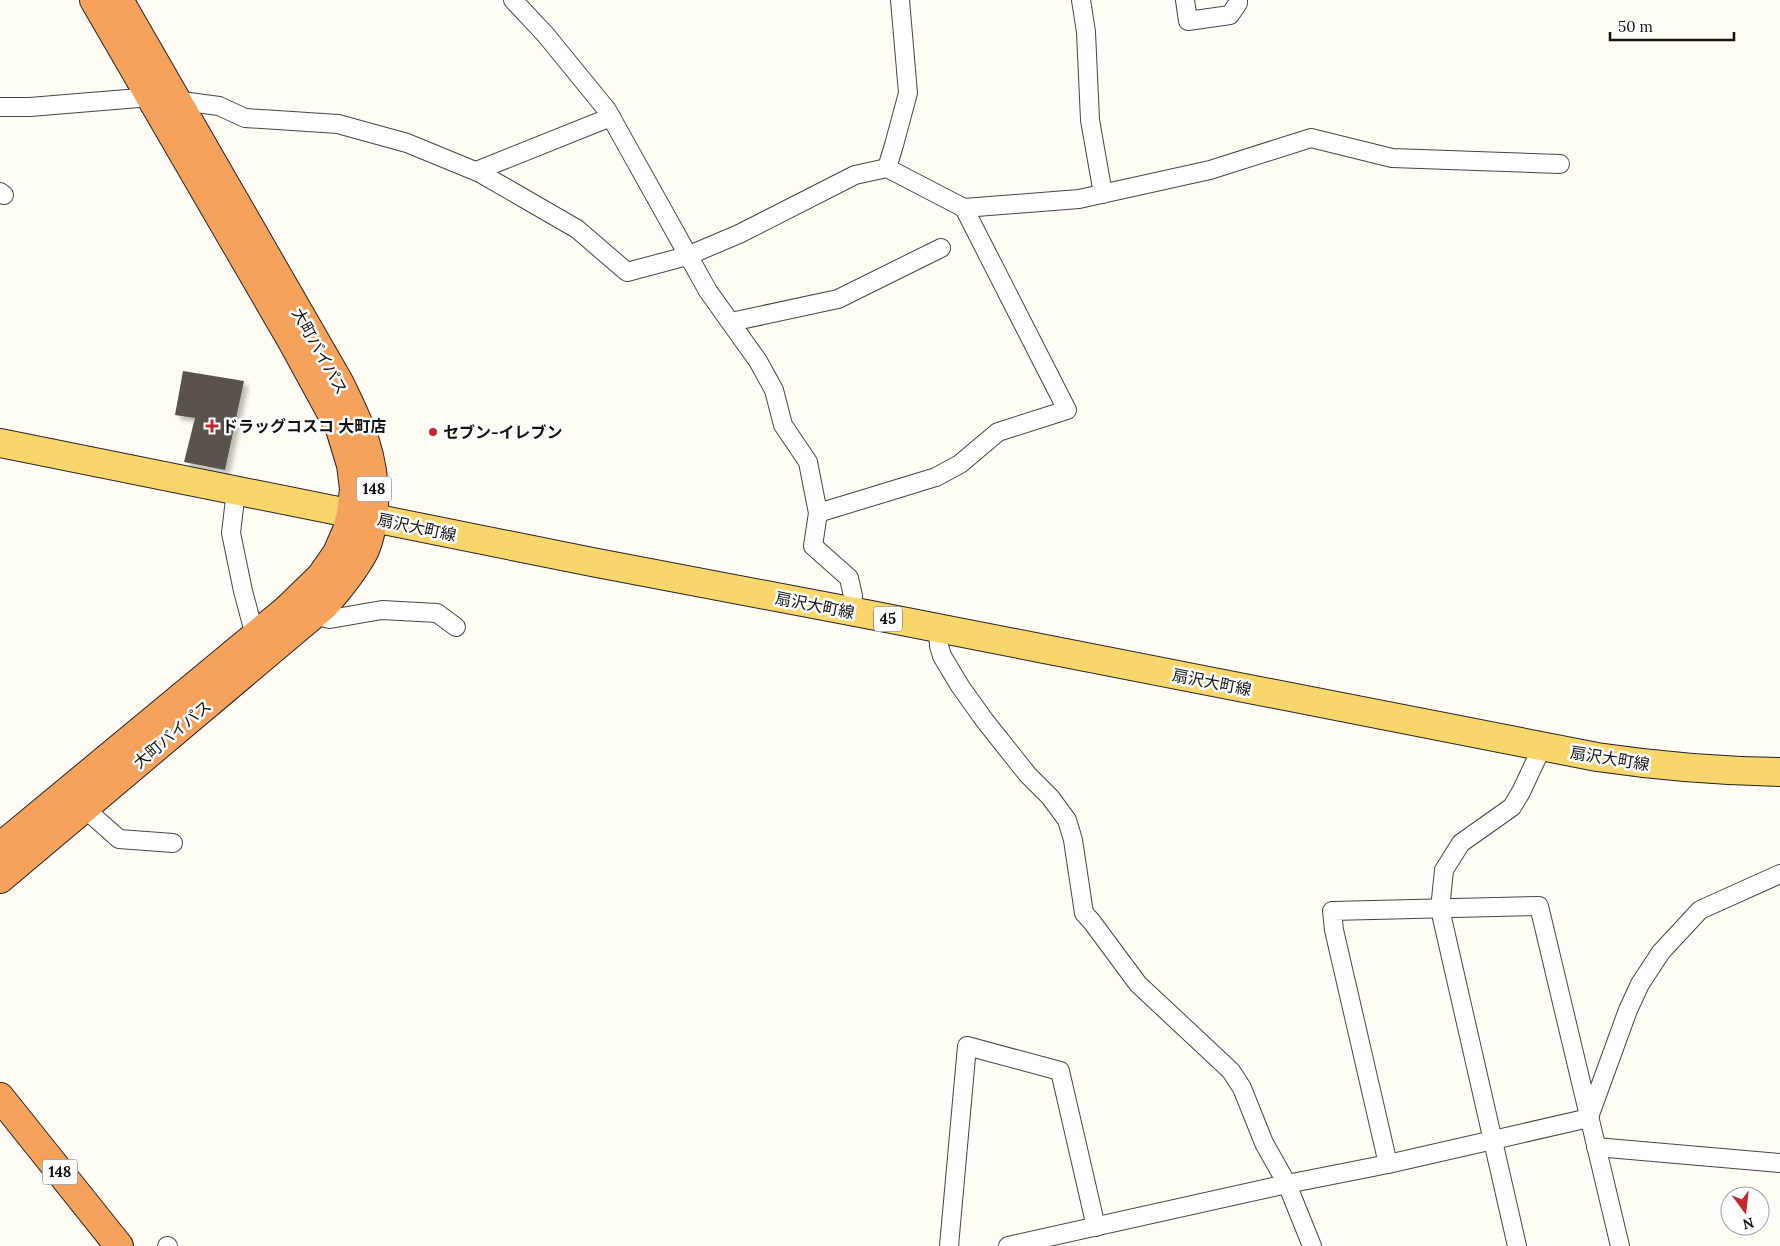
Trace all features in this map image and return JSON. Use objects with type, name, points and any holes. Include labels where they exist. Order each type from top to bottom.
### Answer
[{"type":"highway","name":"大町バイパス","points":[[0,847],[286,610],[321,576],[337,553],[347,530],[362,516],[373,473],[364,438],[355,414],[339,382],[164,99],[94,0]]},
{"type":"highway","name":"大町バイパス","points":[[119,0],[164,99]]},
{"type":"highway","name":"大町バイパス","points":[[0,879],[324,606],[346,581],[359,561],[370,536],[362,516]]},
{"type":"highway","name":"148","points":[[0,1097],[120,1246]]},
{"type":"main road","name":"扇沢大町線","points":[[0,443],[592,562],[1597,758],[1652,765],[1733,771],[1780,772]]},
{"type":"street","points":[[513,0],[545,34],[607,110],[708,291],[758,361],[774,390],[783,426],[808,462],[818,513],[814,546],[849,578],[853,596],[851,612]]},
{"type":"street","points":[[886,168],[908,93],[900,0]]},
{"type":"street","points":[[1081,0],[1086,32],[1090,120],[1102,194]]},
{"type":"street","points":[[1184,0],[1188,21],[1230,15],[1238,0]]},
{"type":"street","points":[[0,107],[164,99],[219,106],[245,118],[338,124],[407,143],[476,171],[577,229],[627,272],[687,256],[739,234],[854,175],[886,168],[964,208],[1079,199],[1210,170],[1311,138],[1392,158],[1560,164]]},
{"type":"street","points":[[476,171],[611,117]]},
{"type":"street","points":[[818,513],[936,477],[960,464],[998,432],[1066,410],[964,208]]},
{"type":"street","points":[[731,322],[838,299],[941,248]]},
{"type":"street","points":[[236,491],[232,533],[242,591],[255,636]]},
{"type":"street","points":[[313,615],[330,619],[382,610],[437,613],[456,628]]},
{"type":"street","points":[[938,629],[939,646],[942,656],[960,686],[1028,775],[1050,797],[1067,820],[1073,840],[1084,913],[1138,984],[1231,1071],[1242,1088],[1264,1143],[1287,1184],[1312,1246]]},
{"type":"street","points":[[1517,1246],[1440,908],[1444,870],[1461,843],[1512,807],[1542,747]]},
{"type":"street","points":[[84,808],[120,839],[173,843]]},
{"type":"street","points":[[1589,1118],[1628,1010],[1640,984],[1661,952],[1700,910],[1780,874]]},
{"type":"street","points":[[1388,1164],[1334,930],[1332,911],[1539,906],[1620,1246]]},
{"type":"street","points":[[949,1246],[967,1046],[1060,1071],[1096,1227]]},
{"type":"street","points":[[1008,1246],[1287,1184],[1388,1164],[1589,1118]]},
{"type":"street","points":[[1596,1147],[1780,1163]]},
{"type":"building","points":[[183,371],[244,381],[225,470],[184,462],[195,418],[175,415]]},
{"type":"place","name":"ドラッグコスコ 大町店","points":[[212,426]]},
{"type":"place","name":"セブン-イレブン","points":[[433,432]]}]
